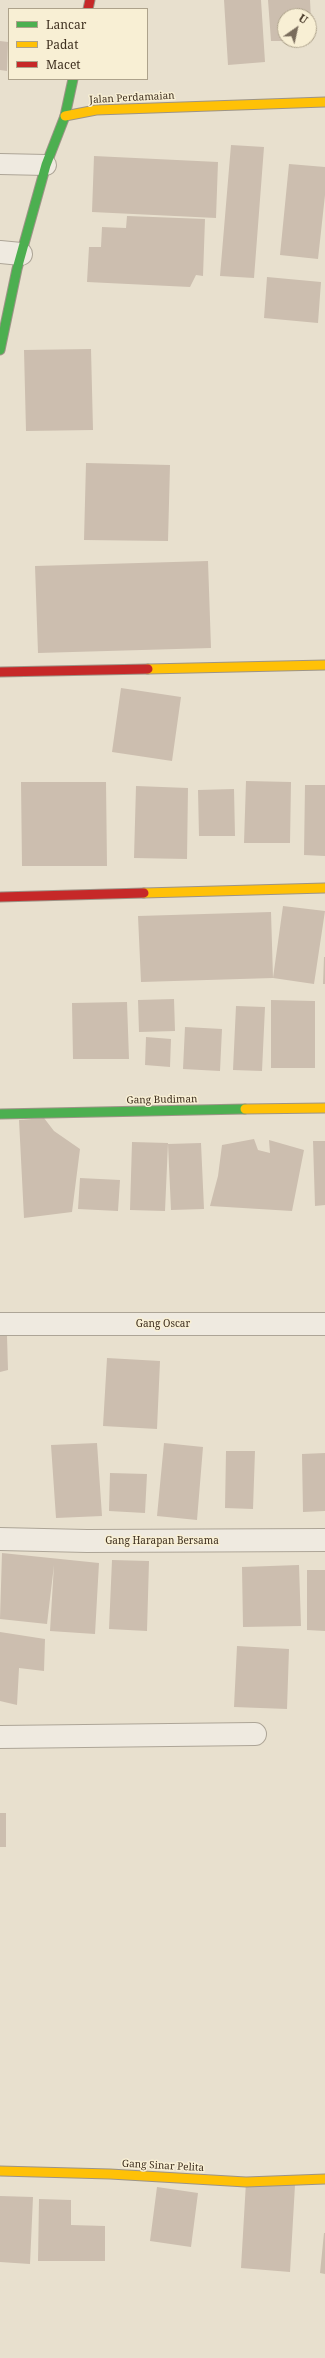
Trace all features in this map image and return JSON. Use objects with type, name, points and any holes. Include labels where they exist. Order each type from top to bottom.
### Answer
[{"type":"street","points":[[0,350],[11,253],[65,116],[73,80]]},
{"type":"street","name":"Jalan Perdamaian","points":[[65,116],[96,110],[325,102]]},
{"type":"street","points":[[0,672],[325,665]]},
{"type":"street","points":[[0,897],[325,888]]},
{"type":"street","name":"Gang Budiman","points":[[0,1114],[325,1108]]},
{"type":"street","name":"Gang Oscar","points":[[0,1324],[325,1324]]},
{"type":"street","name":"Gang Harapan Bersama","points":[[0,1539],[87,1541],[325,1540]]},
{"type":"street","points":[[0,1737],[255,1734]]},
{"type":"street","name":"Gang Sinar Pelita","points":[[0,2171],[110,2174],[246,2182],[325,2179]]},
{"type":"lane","points":[[0,164],[46,165]]},
{"type":"building","points":[[224,0],[261,0],[265,62],[228,65]]},
{"type":"building","points":[[268,0],[310,0],[310,8],[277,8],[277,41],[271,41]]},
{"type":"building","points":[[0,41],[8,42],[7,71],[0,70]]},
{"type":"building","points":[[231,145],[264,147],[254,278],[220,276]]},
{"type":"building","points":[[94,156],[218,162],[216,218],[92,212]]},
{"type":"building","points":[[289,164],[325,167],[325,195],[318,259],[280,255]]},
{"type":"building","points":[[127,216],[205,219],[203,276],[196,275],[190,287],[87,282],[89,247],[101,247],[102,227],[126,228]]},
{"type":"building","points":[[267,277],[321,282],[318,323],[264,318]]},
{"type":"building","points":[[91,349],[93,430],[26,431],[24,350]]},
{"type":"building","points":[[86,463],[170,465],[168,541],[84,540]]},
{"type":"building","points":[[208,561],[211,648],[38,653],[35,566]]},
{"type":"building","points":[[121,688],[181,697],[172,761],[112,752]]},
{"type":"building","points":[[246,781],[291,782],[290,843],[244,843]]},
{"type":"building","points":[[21,782],[106,782],[107,866],[22,866]]},
{"type":"building","points":[[305,785],[325,785],[325,856],[304,855]]},
{"type":"building","points":[[136,786],[188,788],[187,859],[134,858]]},
{"type":"building","points":[[234,789],[235,836],[199,836],[198,790]]},
{"type":"building","points":[[283,906],[325,911],[314,984],[273,978]]},
{"type":"building","points":[[271,912],[273,978],[141,982],[138,916]]},
{"type":"building","points":[[324,957],[325,984],[323,984]]},
{"type":"building","points":[[174,999],[175,1031],[139,1032],[138,1000]]},
{"type":"building","points":[[271,1000],[315,1001],[315,1068],[271,1068]]},
{"type":"building","points":[[127,1002],[129,1059],[73,1059],[72,1003]]},
{"type":"building","points":[[236,1006],[265,1007],[262,1071],[233,1070]]},
{"type":"building","points":[[185,1027],[222,1029],[220,1071],[183,1069]]},
{"type":"building","points":[[146,1037],[171,1039],[170,1067],[145,1065]]},
{"type":"building","points":[[44,1118],[54,1131],[80,1149],[72,1212],[24,1218],[19,1120]]},
{"type":"building","points":[[254,1139],[258,1150],[270,1153],[269,1140],[304,1150],[292,1211],[210,1206],[218,1176],[222,1145]]},
{"type":"building","points":[[313,1141],[325,1141],[325,1205],[315,1206]]},
{"type":"building","points":[[132,1142],[168,1143],[165,1211],[130,1210]]},
{"type":"building","points":[[201,1143],[204,1209],[171,1210],[168,1144]]},
{"type":"building","points":[[80,1178],[120,1180],[118,1211],[78,1209]]},
{"type":"building","points":[[0,1336],[7,1336],[8,1370],[0,1372]]},
{"type":"building","points":[[107,1358],[160,1361],[157,1429],[103,1426]]},
{"type":"building","points":[[97,1443],[102,1516],[56,1518],[51,1445]]},
{"type":"building","points":[[164,1443],[203,1447],[197,1520],[157,1516]]},
{"type":"building","points":[[226,1451],[255,1451],[253,1509],[225,1508]]},
{"type":"building","points":[[325,1453],[325,1511],[303,1512],[302,1454]]},
{"type":"building","points":[[110,1473],[147,1474],[145,1513],[109,1511]]},
{"type":"building","points":[[2,1553],[99,1563],[95,1634],[50,1631],[54,1565],[47,1624],[0,1619]]},
{"type":"building","points":[[112,1560],[149,1561],[147,1631],[109,1629]]},
{"type":"building","points":[[299,1565],[301,1626],[243,1627],[242,1567]]},
{"type":"building","points":[[307,1570],[325,1570],[325,1631],[307,1630]]},
{"type":"building","points":[[0,1632],[45,1639],[44,1671],[19,1668],[17,1705],[0,1701]]},
{"type":"building","points":[[237,1646],[289,1649],[287,1709],[234,1707]]},
{"type":"building","points":[[0,1813],[6,1813],[6,1847],[0,1847]]},
{"type":"building","points":[[246,2182],[295,2185],[290,2272],[241,2268]]},
{"type":"building","points":[[157,2187],[198,2193],[191,2247],[150,2241]]},
{"type":"building","points":[[0,2196],[33,2197],[30,2264],[0,2262]]},
{"type":"building","points":[[39,2199],[71,2200],[71,2225],[105,2226],[105,2261],[38,2261]]},
{"type":"building","points":[[325,2233],[325,2274],[320,2273]]},
{"type":"traffic: fast","points":[[0,350],[17,269],[46,165],[65,116],[73,80]]},
{"type":"traffic: fast","points":[[0,1114],[245,1109]]},
{"type":"traffic: slow","points":[[65,116],[96,110],[325,102]]},
{"type":"traffic: slow","points":[[148,669],[325,665]]},
{"type":"traffic: slow","points":[[144,893],[325,888]]},
{"type":"traffic: slow","points":[[245,1109],[325,1108]]},
{"type":"traffic: slow","points":[[0,2171],[110,2174],[246,2182],[325,2179]]},
{"type":"traffic: jam","points":[[88,8],[90,0]]},
{"type":"traffic: jam","points":[[0,672],[148,669]]},
{"type":"traffic: jam","points":[[0,897],[144,893]]}]
